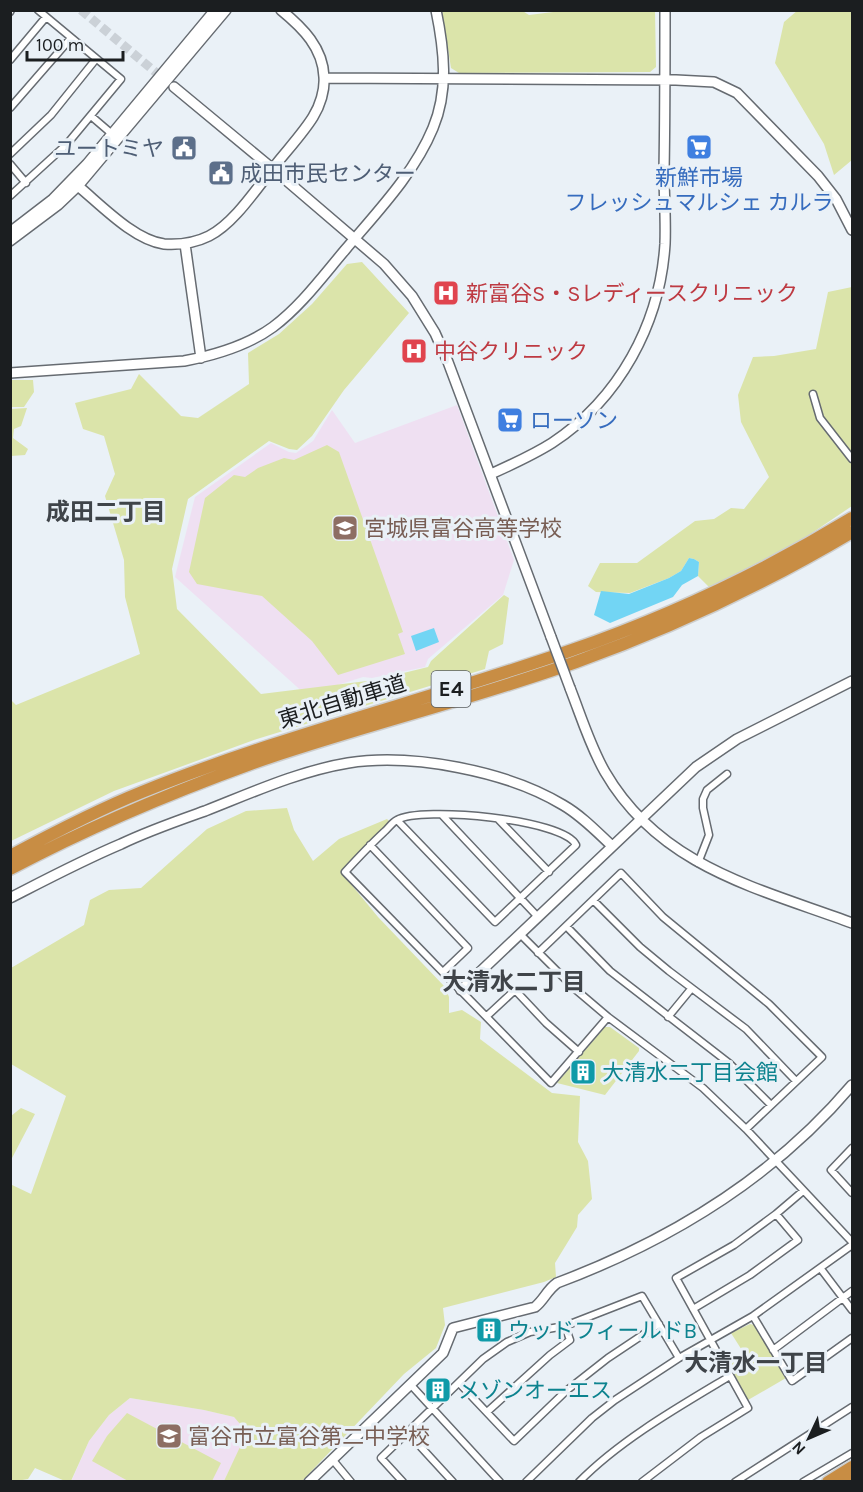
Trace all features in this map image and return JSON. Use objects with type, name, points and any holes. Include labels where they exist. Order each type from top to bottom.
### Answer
[{"type":"highway","name":"東北自動車道","points":[[10,856],[103,809],[184,776],[252,752],[572,650],[646,622],[757,572],[852,518]]},
{"type":"highway","name":"東北自動車道","points":[[10,869],[110,820],[254,763],[576,662],[650,634],[758,585],[852,532]]},
{"type":"highway","points":[[10,876],[110,820]]},
{"type":"highway","points":[[10,849],[42,839]]},
{"type":"highway","points":[[828,1482],[852,1467]]},
{"type":"highway","points":[[845,1482],[852,1477]]},
{"type":"street","points":[[10,196],[27,183],[67,144],[121,79],[38,10]]},
{"type":"street","points":[[10,232],[53,199],[112,134],[215,10]]},
{"type":"street","points":[[10,241],[58,205],[78,186],[226,10]]},
{"type":"street","points":[[78,186],[140,236],[164,244],[185,244],[200,240],[218,230],[273,169],[314,115],[320,102],[324,78],[319,54],[312,40],[281,10]]},
{"type":"street","points":[[10,373],[184,361],[238,346],[272,328],[306,297],[401,182],[418,158],[434,126],[443,79],[442,40],[436,10]]},
{"type":"street","points":[[491,474],[550,444],[571,430],[602,400],[621,377],[635,353],[651,316],[665,244],[665,10]]},
{"type":"street","points":[[10,60],[46,17]]},
{"type":"street","points":[[10,108],[71,38]]},
{"type":"street","points":[[10,154],[51,115],[96,59]]},
{"type":"street","points":[[324,78],[714,82],[737,93],[818,176],[836,198],[852,230]]},
{"type":"street","points":[[174,87],[355,238],[400,280],[412,296],[435,333],[463,398],[570,688],[605,771],[615,788],[640,819],[676,850],[698,864],[724,876],[852,923]]},
{"type":"street","points":[[91,116],[112,134]]},
{"type":"street","points":[[10,165],[27,183]]},
{"type":"street","points":[[185,244],[201,358]]},
{"type":"street","points":[[813,394],[820,418],[852,459]]},
{"type":"street","points":[[461,990],[696,767],[747,733],[852,681]]},
{"type":"street","points":[[10,898],[122,843],[246,795],[306,774],[368,761],[438,763],[529,788],[571,810],[612,846]]},
{"type":"street","points":[[698,864],[706,848],[709,835],[702,808],[703,799],[706,790],[727,774]]},
{"type":"street","points":[[397,820],[495,922],[522,899],[576,845],[574,841],[542,826],[527,822],[417,815],[397,820],[345,872],[551,1083],[608,1017]]},
{"type":"street","points":[[442,815],[538,917]]},
{"type":"street","points":[[498,819],[549,872]]},
{"type":"street","points":[[370,845],[468,948],[443,972]]},
{"type":"street","points":[[538,953],[621,873],[663,917],[776,1010],[822,1057],[746,1130]]},
{"type":"street","points":[[593,900],[640,947],[691,989],[746,1029],[796,1081]]},
{"type":"street","points":[[566,926],[609,970],[729,1063],[771,1105]]},
{"type":"street","points":[[520,934],[575,989],[608,1017],[703,1088],[746,1130],[852,1244],[821,1269],[753,1316],[679,1358],[615,1400],[592,1418],[526,1482]]},
{"type":"street","points":[[668,1017],[691,989]]},
{"type":"street","points":[[487,1016],[515,990],[579,1052]]},
{"type":"street","points":[[309,1482],[443,1353],[453,1328],[536,1308],[542,1303],[551,1287],[557,1283],[610,1262],[676,1229],[725,1199],[775,1161],[816,1124],[852,1085]]},
{"type":"street","points":[[852,1148],[831,1170],[852,1193]]},
{"type":"street","points":[[642,1482],[701,1437],[748,1408],[676,1278],[734,1245],[803,1191]]},
{"type":"street","points":[[693,1309],[750,1275],[798,1240],[776,1214]]},
{"type":"street","points":[[821,1269],[852,1310]]},
{"type":"street","points":[[773,1350],[852,1291]]},
{"type":"street","points":[[403,1482],[381,1458],[483,1359],[507,1342],[530,1332],[565,1326],[642,1296],[679,1358]]},
{"type":"street","points":[[753,1316],[792,1381],[852,1338]]},
{"type":"street","points":[[459,1383],[514,1441],[566,1391],[608,1358],[659,1324]]},
{"type":"street","points":[[487,1412],[570,1340],[565,1326]]},
{"type":"street","points":[[584,1480],[663,1416],[730,1376]]},
{"type":"street","points":[[410,1384],[500,1482]]},
{"type":"street","points":[[735,1482],[852,1407]]},
{"type":"street","points":[[408,1433],[453,1482]]},
{"type":"street","points":[[803,1482],[852,1453]]},
{"type":"street","points":[[332,1459],[347,1480]]},
{"type":"shaded area","name":"宮城県富谷高等学校","points":[[457,405],[514,560],[503,595],[428,659],[425,667],[372,678],[363,677],[306,695],[175,577],[195,497],[271,443],[296,453],[313,441],[332,410],[355,443]]},
{"type":"shaded area","name":"富谷市立富谷第二中学校","points":[[130,1398],[234,1417],[248,1432],[224,1481],[71,1482],[89,1441],[109,1415]]},
{"type":"green space","points":[[521,10],[529,15],[569,10],[655,11],[656,67],[650,72],[459,73],[451,68],[442,11]]},
{"type":"green space","points":[[798,10],[852,11],[852,160],[834,175],[824,144],[775,63],[784,22]]},
{"type":"green space","points":[[362,262],[409,313],[344,390],[312,436],[297,450],[269,441],[188,499],[172,569],[177,609],[261,694],[375,680],[428,667],[431,661],[504,595],[509,598],[503,644],[489,651],[485,669],[257,739],[114,791],[11,841],[11,700],[16,705],[140,654],[125,597],[124,560],[105,496],[115,474],[104,436],[83,429],[75,403],[131,389],[139,374],[181,416],[198,418],[249,384],[248,353],[279,334],[312,304],[347,264]]},
{"type":"green space","points":[[852,287],[852,506],[803,539],[710,588],[698,576],[699,562],[689,558],[681,571],[630,593],[596,592],[588,586],[600,563],[637,563],[695,521],[714,519],[731,508],[744,509],[769,477],[741,422],[738,395],[753,357],[816,349],[828,292]]},
{"type":"green space","points":[[11,380],[33,380],[34,392],[24,407],[11,407]]},
{"type":"green space","points":[[27,408],[21,426],[14,429],[13,438],[28,449],[25,455],[11,456],[11,409]]},
{"type":"green space","points":[[327,445],[339,452],[403,632],[398,634],[405,654],[338,675],[312,641],[262,596],[197,584],[189,572],[205,498],[234,475],[245,477],[258,468],[284,458],[294,460]]},
{"type":"green space","points":[[287,808],[294,830],[313,861],[339,839],[387,819],[391,823],[341,872],[378,917],[445,987],[449,997],[449,1013],[462,1010],[481,1022],[480,1039],[552,1093],[580,1096],[578,1142],[588,1161],[592,1199],[578,1215],[577,1227],[555,1263],[556,1277],[443,1308],[445,1325],[436,1348],[404,1374],[302,1481],[224,1481],[247,1432],[234,1417],[130,1398],[109,1415],[89,1441],[71,1481],[65,1481],[35,1468],[28,1479],[11,1482],[10,1184],[31,1194],[66,1096],[11,1064],[11,968],[84,925],[90,900],[109,890],[141,888],[207,829],[246,811]]},
{"type":"green space","points":[[605,1027],[610,1027],[639,1048],[639,1051],[605,1095],[557,1083]]},
{"type":"green space","points":[[21,1108],[35,1114],[11,1160],[11,1116]]},
{"type":"green space","points":[[750,1324],[754,1325],[786,1378],[748,1400],[729,1365],[745,1355],[731,1333]]},
{"type":"green space","points":[[127,1413],[221,1463],[212,1481],[128,1481],[92,1461],[107,1436]]},
{"type":"water","points":[[689,558],[699,562],[698,576],[682,585],[673,597],[610,623],[594,615],[601,591],[629,594],[681,571]]},
{"type":"water","points":[[434,628],[439,642],[416,651],[411,636]]},
{"type":"tunnel","points":[[81,10],[165,80]]},
{"type":"place","name":"新鮮市場 フレッシュマルシェ カルラ","points":[[699,147]]},
{"type":"place","name":"ユートミヤ","points":[[184,148]]},
{"type":"place","name":"成田市民センター","points":[[221,173]]},
{"type":"place","name":"新富谷S・Sレディースクリニック","points":[[446,293]]},
{"type":"place","name":"中谷クリニック","points":[[414,351]]},
{"type":"place","name":"ローソン","points":[[510,420]]},
{"type":"place","name":"宮城県富谷高等学校","points":[[345,528]]},
{"type":"place","name":"大清水二丁目会館","points":[[583,1072]]},
{"type":"place","name":"ウッドフィールドB","points":[[489,1330]]},
{"type":"place","name":"メゾンオーエス","points":[[438,1390]]},
{"type":"place","name":"富谷市立富谷第二中学校","points":[[169,1436]]},
{"type":"district","name":"成田二丁目","points":[[106,512]]},
{"type":"district","name":"大清水二丁目","points":[[514,982]]},
{"type":"district","name":"大清水一丁目","points":[[756,1363]]}]
